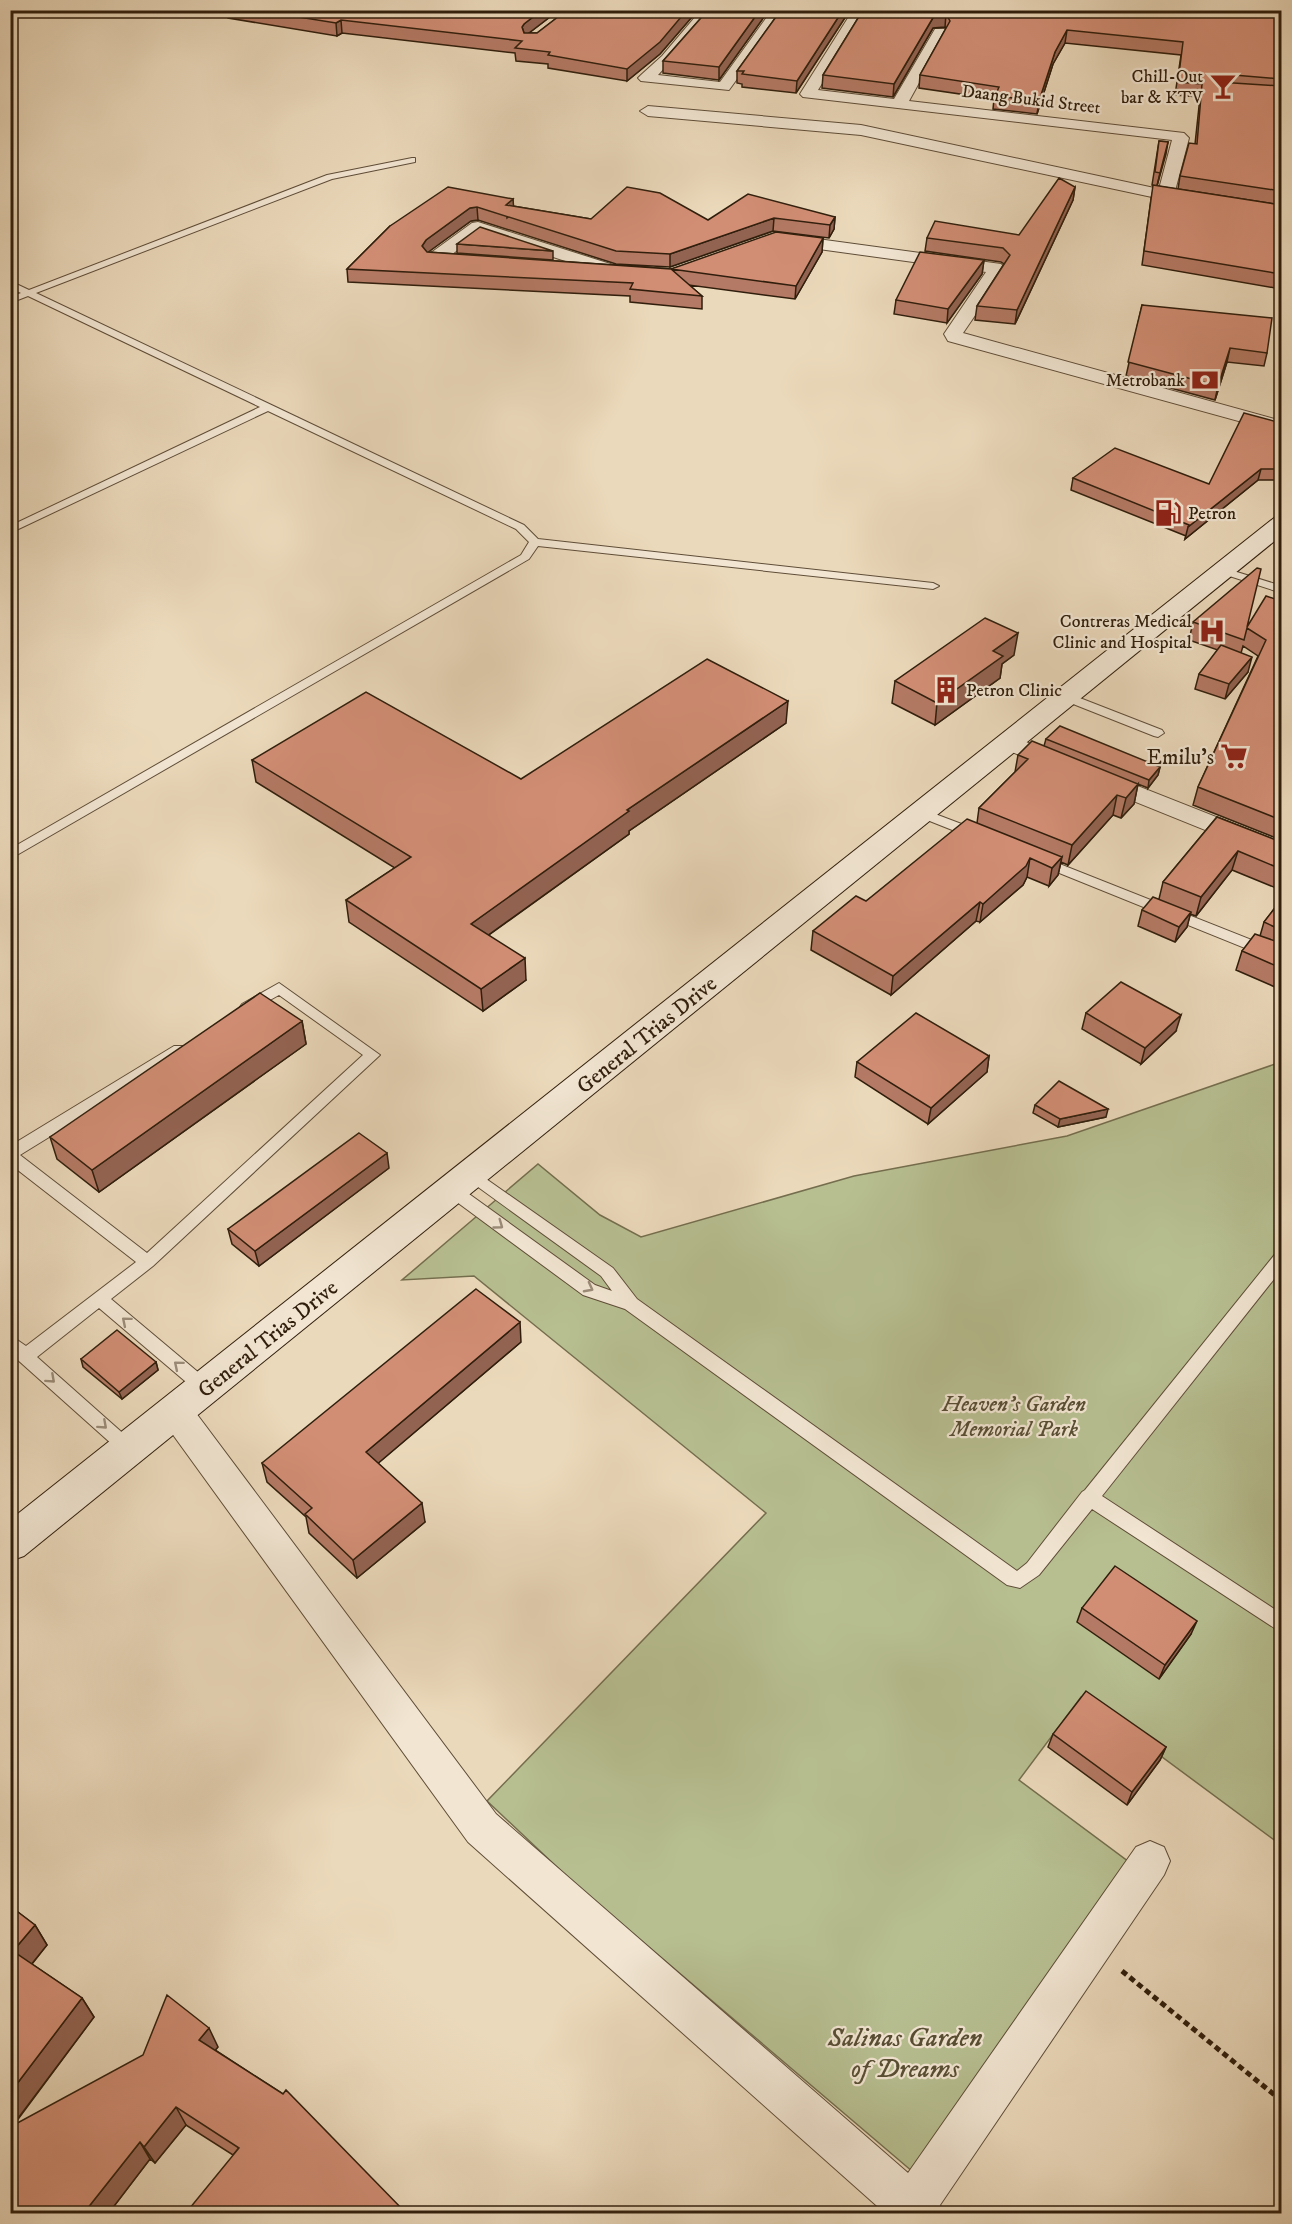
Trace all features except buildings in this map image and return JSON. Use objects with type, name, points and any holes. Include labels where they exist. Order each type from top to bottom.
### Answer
[{"type":"main road","name":"General Trias Drive","points":[[10,1544],[1011,743],[1281,524]]},
{"type":"street","points":[[708,10],[667,59],[646,78],[724,87],[780,10]]},
{"type":"street","name":"Daang Bukid Street","points":[[860,10],[808,94],[1178,136],[1181,138],[1166,195]]},
{"type":"street","points":[[899,104],[940,32]]},
{"type":"street","points":[[648,111],[861,130],[1166,195],[1281,212]]},
{"type":"street","points":[[480,262],[434,259],[478,228],[617,272]]},
{"type":"street","points":[[767,239],[995,268],[997,270],[952,334],[955,337],[1281,427]]},
{"type":"street","points":[[537,266],[639,273]]},
{"type":"street","points":[[1011,743],[1281,853]]},
{"type":"street","points":[[190,1400],[482,1828],[917,2209],[1150,1861]]},
{"type":"lane","points":[[10,300],[330,177],[412,160]]},
{"type":"lane","points":[[10,284],[520,527],[536,542],[933,586]]},
{"type":"lane","points":[[10,530],[268,407]]},
{"type":"lane","points":[[10,855],[525,557],[536,542]]},
{"type":"lane","points":[[1224,571],[1281,590]]},
{"type":"lane","points":[[1067,697],[1158,733]]},
{"type":"lane","points":[[922,813],[989,840]]},
{"type":"lane","points":[[1032,857],[1281,958]]},
{"type":"lane","points":[[26,1356],[147,1262],[373,1055],[279,988],[229,1018]]},
{"type":"lane","points":[[147,1262],[10,1154],[189,1043]]},
{"type":"lane","points":[[462,1183],[589,1290],[631,1304],[1013,1579],[1025,1578],[1281,1257]]},
{"type":"lane","points":[[462,1183],[607,1272],[631,1304]]},
{"type":"lane","points":[[100,1299],[190,1400]]},
{"type":"lane","points":[[10,1342],[129,1449]]},
{"type":"lane","points":[[1088,1497],[1281,1625]]},
{"type":"path","points":[[1091,1946],[1281,2101]]},
{"type":"green space","name":"Heaven's Garden Memorial Park","points":[[1281,1062],[1281,1845],[1081,1697],[1019,1780],[1129,1862],[913,2172],[576,1885],[487,1801],[766,1513],[474,1276],[402,1280],[538,1164],[600,1215],[641,1237],[854,1176],[1067,1136]]},
{"type":"place","name":"Chill-Out bar & KTV","points":[[1223,86]]},
{"type":"place","name":"Metrobank","points":[[1205,380]]},
{"type":"place","name":"Petron","points":[[1168,513]]},
{"type":"place","name":"Contreras Medical Clinic and Hospital","points":[[1212,631]]},
{"type":"place","name":"Petron Clinic","points":[[946,690]]},
{"type":"place","name":"Emilu's","points":[[1234,756]]},
{"type":"park label","name":"Salinas Garden of Dreams","points":[[905,2052]]}]
